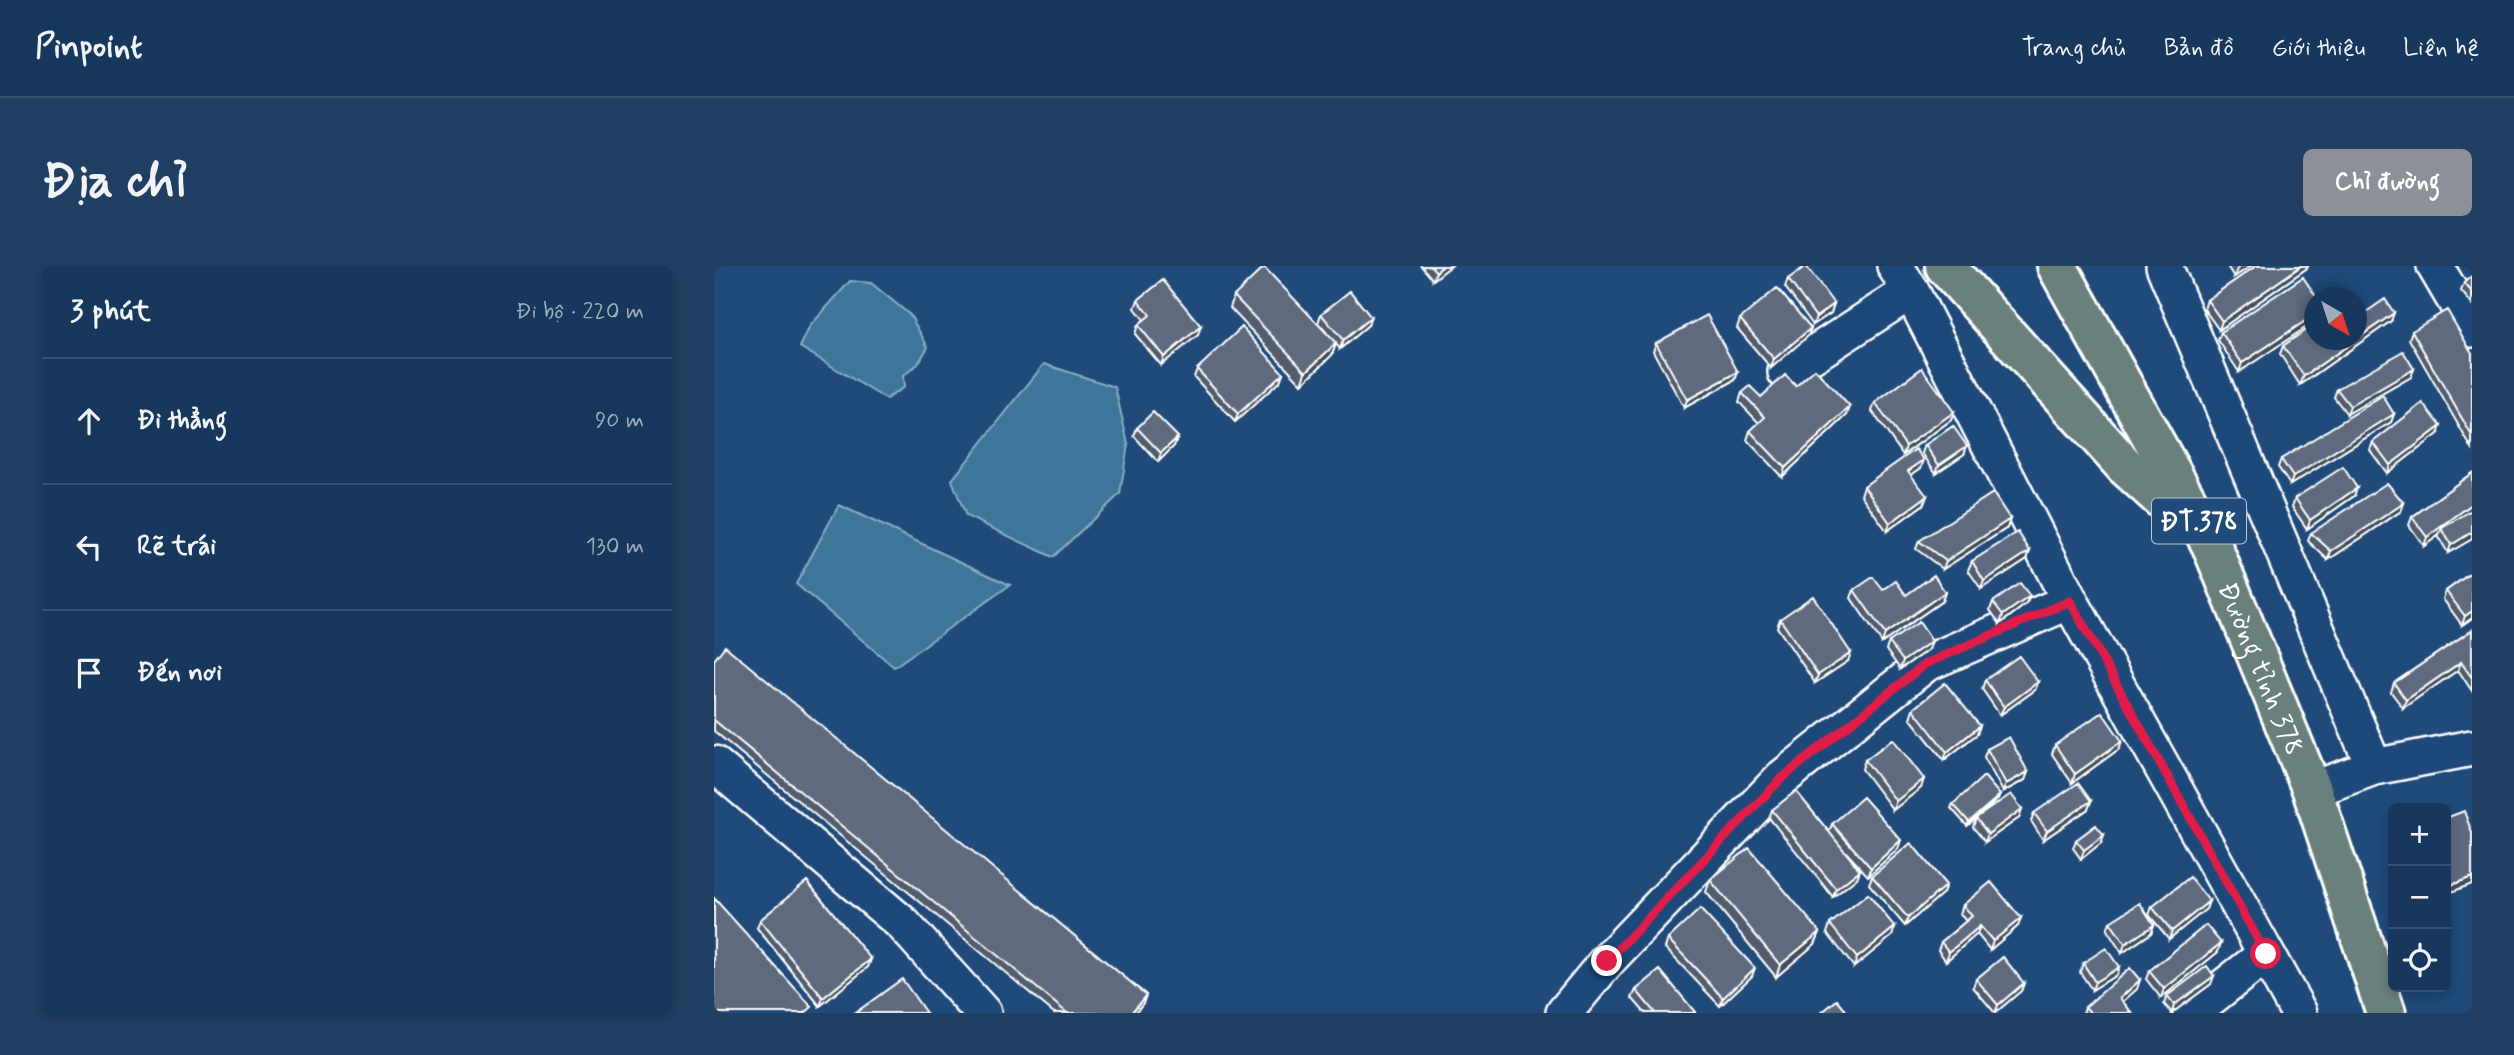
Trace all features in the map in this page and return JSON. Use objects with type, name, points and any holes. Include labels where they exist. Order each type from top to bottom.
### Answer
[{"type":"main road","points":[[1945,266],[2126,466],[2211,544]]},
{"type":"main road","name":"Đường tỉnh 378","points":[[2057,266],[2211,544],[2312,790],[2386,1013]]},
{"type":"street","points":[[2164,266],[2374,767]]},
{"type":"street","points":[[2435,266],[2472,329]]},
{"type":"street","points":[[1786,372],[1903,278],[2070,601],[2299,1013]]},
{"type":"street","points":[[1564,1013],[1607,961],[1781,779],[1925,664],[2070,601]]},
{"type":"street","points":[[2312,790],[2374,767],[2472,748]]},
{"type":"street","points":[[714,764],[903,924],[984,1013]]},
{"type":"street","points":[[2191,1013],[2266,954]]},
{"type":"water","points":[[850,281],[871,283],[910,315],[928,347],[918,364],[903,376],[904,387],[886,399],[800,347],[810,326]]},
{"type":"water","points":[[1044,364],[1115,387],[1128,444],[1120,494],[1053,557],[966,516],[952,480]]},
{"type":"water","points":[[839,505],[1010,585],[894,667],[796,584]]},
{"type":"building","points":[[1431,266],[1443,266],[1436,272]]},
{"type":"building","points":[[1806,266],[1834,304],[1816,317],[1788,279]]},
{"type":"building","points":[[2256,266],[2301,266],[2222,321],[2207,300]]},
{"type":"building","points":[[1264,267],[1336,343],[1306,372],[1234,296]]},
{"type":"building","points":[[2472,276],[2472,292],[2464,283]]},
{"type":"building","points":[[2303,277],[2310,287],[2304,287],[2304,322],[2242,363],[2221,332]]},
{"type":"building","points":[[1163,280],[1201,326],[1164,357],[1138,325],[1150,315],[1138,300]]},
{"type":"building","points":[[1777,288],[1811,328],[1774,359],[1740,319]]},
{"type":"building","points":[[1350,291],[1371,317],[1343,340],[1321,314]]},
{"type":"building","points":[[2385,299],[2394,313],[2367,331],[2367,311]]},
{"type":"building","points":[[2447,310],[2472,353],[2472,436],[2412,331]]},
{"type":"building","points":[[1707,315],[1738,372],[1687,400],[1656,343]]},
{"type":"building","points":[[1242,327],[1283,373],[1238,414],[1197,369]]},
{"type":"building","points":[[2304,331],[2304,350],[2342,350],[2304,376],[2283,346]]},
{"type":"building","points":[[2403,351],[2414,369],[2350,406],[2337,389]]},
{"type":"building","points":[[1922,368],[1954,412],[1906,446],[1875,403]]},
{"type":"building","points":[[1815,369],[1850,407],[1785,468],[1750,431],[1765,417],[1742,393],[1750,386],[1761,397],[1785,375],[1796,386]]},
{"type":"building","points":[[2383,396],[2394,414],[2293,477],[2281,459]]},
{"type":"building","points":[[2423,403],[2441,426],[2390,465],[2373,442]]},
{"type":"building","points":[[1153,412],[1178,437],[1161,453],[1137,428]]},
{"type":"building","points":[[1953,426],[1967,446],[1939,465],[1925,445]]},
{"type":"building","points":[[1916,449],[1924,460],[1908,471],[1927,496],[1890,523],[1864,486]]},
{"type":"building","points":[[2343,467],[2357,488],[2310,520],[2295,498]]},
{"type":"building","points":[[2472,473],[2472,504],[2427,537],[2412,517]]},
{"type":"building","points":[[2387,483],[2404,503],[2331,551],[2311,533]]},
{"type":"building","points":[[1993,493],[2010,519],[1946,561],[1919,541]]},
{"type":"building","points":[[2472,510],[2472,532],[2451,545],[2442,528]]},
{"type":"building","points":[[2018,532],[2030,551],[1984,581],[1972,561]]},
{"type":"building","points":[[2472,572],[2472,611],[2465,616],[2446,591]]},
{"type":"building","points":[[1934,575],[1945,592],[1885,634],[1854,590],[1873,577],[1883,590],[1896,581],[1906,595]]},
{"type":"building","points":[[2020,583],[2030,596],[2003,615],[1993,602]]},
{"type":"building","points":[[1813,596],[1851,653],[1818,675],[1780,619]]},
{"type":"building","points":[[1919,622],[1932,641],[1903,661],[1889,642]]},
{"type":"building","points":[[2472,630],[2472,678],[2461,662],[2406,700],[2394,683]]},
{"type":"building","points":[[725,646],[1146,995],[1131,1013],[1067,1013],[714,720],[714,660]]},
{"type":"building","points":[[2019,656],[2038,682],[2004,707],[1985,680]]},
{"type":"building","points":[[1945,683],[1980,726],[1947,752],[1913,709]]},
{"type":"building","points":[[2102,712],[2122,741],[2075,774],[2055,745]]},
{"type":"building","points":[[2009,737],[2028,772],[2006,784],[1987,749]]},
{"type":"building","points":[[1893,739],[1924,779],[1896,801],[1865,760]]},
{"type":"building","points":[[1984,776],[2000,795],[1969,822],[1953,804]]},
{"type":"building","points":[[2078,783],[2091,801],[2047,831],[2034,813]]},
{"type":"building","points":[[1796,791],[1860,870],[1836,889],[1772,810]]},
{"type":"building","points":[[2011,794],[2022,809],[1988,834],[1976,818]]},
{"type":"building","points":[[1863,797],[1901,840],[1871,868],[1832,824]]},
{"type":"building","points":[[2464,811],[2472,833],[2472,877],[2451,885],[2451,866],[2451,816]]},
{"type":"building","points":[[2096,825],[2104,835],[2084,850],[2076,840]]},
{"type":"building","points":[[1911,843],[1946,885],[1908,918],[1872,876]]},
{"type":"building","points":[[1749,848],[1820,932],[1780,965],[1710,880]]},
{"type":"building","points":[[2190,877],[2209,901],[2172,931],[2152,907]]},
{"type":"building","points":[[807,881],[871,959],[823,998],[760,920]]},
{"type":"building","points":[[1991,882],[2021,918],[1993,941],[1980,926],[1949,952],[1941,942],[1972,916],[1963,905]]},
{"type":"building","points":[[1868,894],[1895,927],[1857,958],[1830,924]]},
{"type":"building","points":[[714,898],[812,1007],[805,1013],[714,1013]]},
{"type":"building","points":[[2140,903],[2154,925],[2125,944],[2110,922]]},
{"type":"building","points":[[1700,909],[1755,968],[1723,998],[1668,939]]},
{"type":"building","points":[[2206,925],[2221,943],[2164,989],[2149,971]]},
{"type":"building","points":[[2106,948],[2119,967],[2095,982],[2083,963]]},
{"type":"building","points":[[2003,957],[2024,983],[1998,1005],[1976,979]]},
{"type":"building","points":[[2207,966],[2214,976],[2174,1005],[2167,996]]},
{"type":"building","points":[[2130,968],[2140,980],[2120,998],[2132,1013],[2091,1013],[2085,1007]]},
{"type":"building","points":[[1660,970],[1694,1013],[1655,1013],[1636,990]]},
{"type":"building","points":[[902,979],[926,1013],[855,1013]]},
{"type":"building","points":[[1837,1000],[1848,1013],[1821,1013]]},
{"type":"route","points":[[1607,961],[1781,779],[1925,664],[2070,601],[2266,954]]}]
